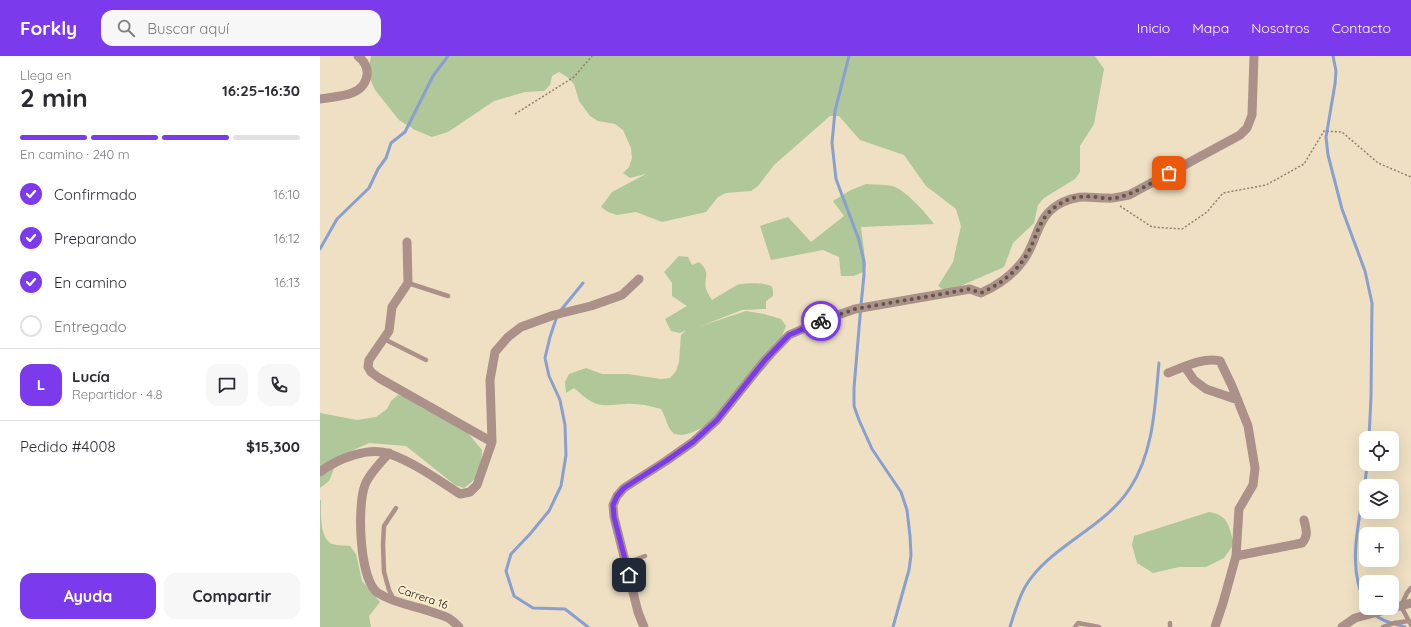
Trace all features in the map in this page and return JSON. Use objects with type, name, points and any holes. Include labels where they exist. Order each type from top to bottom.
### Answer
[{"type":"street","points":[[320,99],[358,91],[364,86],[368,74],[364,62],[358,56]]},
{"type":"street","points":[[644,627],[638,612],[614,517],[613,505],[617,496],[624,488],[693,442],[717,420],[765,360],[789,335],[821,321],[855,309],[970,289],[981,293],[993,287],[1014,272],[1028,252],[1043,218],[1054,207],[1073,197],[1108,198],[1129,194],[1240,135],[1247,128],[1252,115],[1254,56]]},
{"type":"street","points":[[407,242],[408,283],[392,307],[388,331],[369,360],[368,367],[371,372],[492,442]]},
{"type":"street","points":[[320,472],[351,456],[376,452],[389,453],[460,494],[470,492],[477,485],[492,442],[490,380],[495,352],[508,337],[521,328],[554,315],[590,306],[622,295],[639,279]]},
{"type":"street","points":[[1168,373],[1212,359],[1220,361],[1248,426],[1255,468],[1253,485],[1239,509],[1236,556],[1215,627]]},
{"type":"street","points":[[1185,367],[1194,380],[1206,389],[1238,400]]},
{"type":"street","name":"Carrera 16","points":[[389,453],[366,483],[360,505],[362,553],[372,588],[378,593],[394,600],[449,618],[459,627]]},
{"type":"street","points":[[1236,556],[1302,542],[1306,538],[1307,532],[1304,520]]},
{"type":"street","points":[[1342,627],[1355,618],[1411,603]]},
{"type":"lane","points":[[408,283],[448,296]]},
{"type":"lane","points":[[384,339],[426,360]]},
{"type":"lane","points":[[394,600],[384,572],[383,540],[384,526],[396,508]]},
{"type":"lane","points":[[626,563],[645,556]]},
{"type":"lane","points":[[1410,623],[1400,606],[1411,588]]},
{"type":"lane","points":[[1075,627],[1078,623],[1099,627]]},
{"type":"lane","points":[[1383,627],[1394,623],[1410,623]]},
{"type":"path","points":[[515,114],[574,77],[592,56]]},
{"type":"path","points":[[1108,198],[1152,227],[1182,229],[1207,212],[1223,193],[1266,185],[1304,164],[1324,131],[1342,132],[1378,163],[1411,177]]},
{"type":"green space","points":[[371,56],[1095,56],[1104,69],[1094,124],[1080,146],[1080,172],[1075,179],[1044,198],[1038,205],[1034,223],[1013,243],[1004,267],[947,292],[938,286],[953,262],[961,226],[956,209],[926,186],[904,155],[860,140],[839,116],[830,116],[774,165],[758,186],[751,191],[726,193],[718,197],[706,212],[662,222],[636,212],[617,215],[608,212],[601,207],[612,192],[646,174],[630,178],[623,173],[629,167],[632,158],[631,148],[623,130],[615,124],[598,121],[590,116],[579,101],[574,84],[559,72],[552,76],[550,85],[544,91],[525,92],[494,101],[448,132],[432,137],[415,130],[399,120],[375,90],[368,74]]},
{"type":"green space","points":[[866,184],[889,185],[895,187],[916,203],[934,224],[861,227],[866,266],[863,272],[854,276],[841,276],[839,257],[823,250],[771,260],[760,226],[788,217],[811,242],[844,216],[833,201],[851,190]]},
{"type":"green space","points":[[679,256],[688,257],[692,265],[699,262],[703,266],[706,272],[706,289],[712,300],[740,284],[766,284],[772,287],[773,296],[766,301],[766,309],[742,310],[701,326],[746,311],[781,319],[786,326],[773,358],[767,366],[707,425],[691,433],[682,435],[674,434],[671,431],[661,409],[634,404],[600,405],[594,403],[574,388],[566,393],[565,382],[569,374],[586,368],[602,374],[628,374],[661,379],[670,378],[676,371],[679,362],[681,335],[686,330],[680,333],[671,331],[665,319],[687,306],[672,296],[672,283],[664,272]]},
{"type":"green space","points":[[398,395],[407,397],[422,408],[458,421],[482,450],[479,472],[473,480],[464,488],[455,485],[406,446],[369,443],[351,451],[336,464],[329,481],[320,488],[320,413],[357,420],[376,417],[387,409],[391,401]]},
{"type":"green space","points":[[320,499],[324,535],[332,544],[350,546],[356,554],[362,581],[380,602],[369,616],[371,627],[320,627]]},
{"type":"green space","points":[[1209,512],[1221,516],[1229,527],[1234,544],[1224,558],[1206,567],[1179,567],[1153,573],[1137,563],[1132,545],[1134,536]]},
{"type":"waterway","points":[[320,249],[337,219],[369,188],[378,169],[386,158],[391,143],[405,132],[433,76],[448,56]]},
{"type":"waterway","points":[[849,56],[835,111],[832,143],[836,179],[859,240],[864,262],[854,388],[854,406],[872,449],[901,492],[907,510],[910,536],[911,555],[909,570],[893,627]]},
{"type":"waterway","points":[[1333,56],[1336,71],[1326,137],[1328,155],[1342,209],[1365,271],[1372,303],[1369,431]]},
{"type":"waterway","points":[[561,310],[583,283]]},
{"type":"waterway","points":[[557,316],[545,358],[549,376],[560,400],[565,425],[566,455],[561,486],[549,511],[511,554],[506,571],[514,596],[533,608],[565,609],[588,627]]},
{"type":"waterway","points":[[1010,627],[1016,607],[1025,587],[1035,573],[1048,560],[1106,515],[1130,488],[1138,474],[1149,444],[1159,363]]},
{"type":"waterway","points":[[1359,588],[1355,553],[1366,471]]},
{"type":"waterway","points":[[1375,615],[1386,621],[1405,627]]},
{"type":"way so far","points":[[821,321],[855,309],[970,289],[981,293],[993,287],[1014,272],[1028,252],[1043,218],[1054,207],[1073,197],[1087,196],[1115,198],[1129,194],[1169,173]]},
{"type":"route","points":[[629,575],[614,517],[613,505],[617,496],[624,488],[693,442],[717,420],[765,360],[789,335],[821,321]]}]
